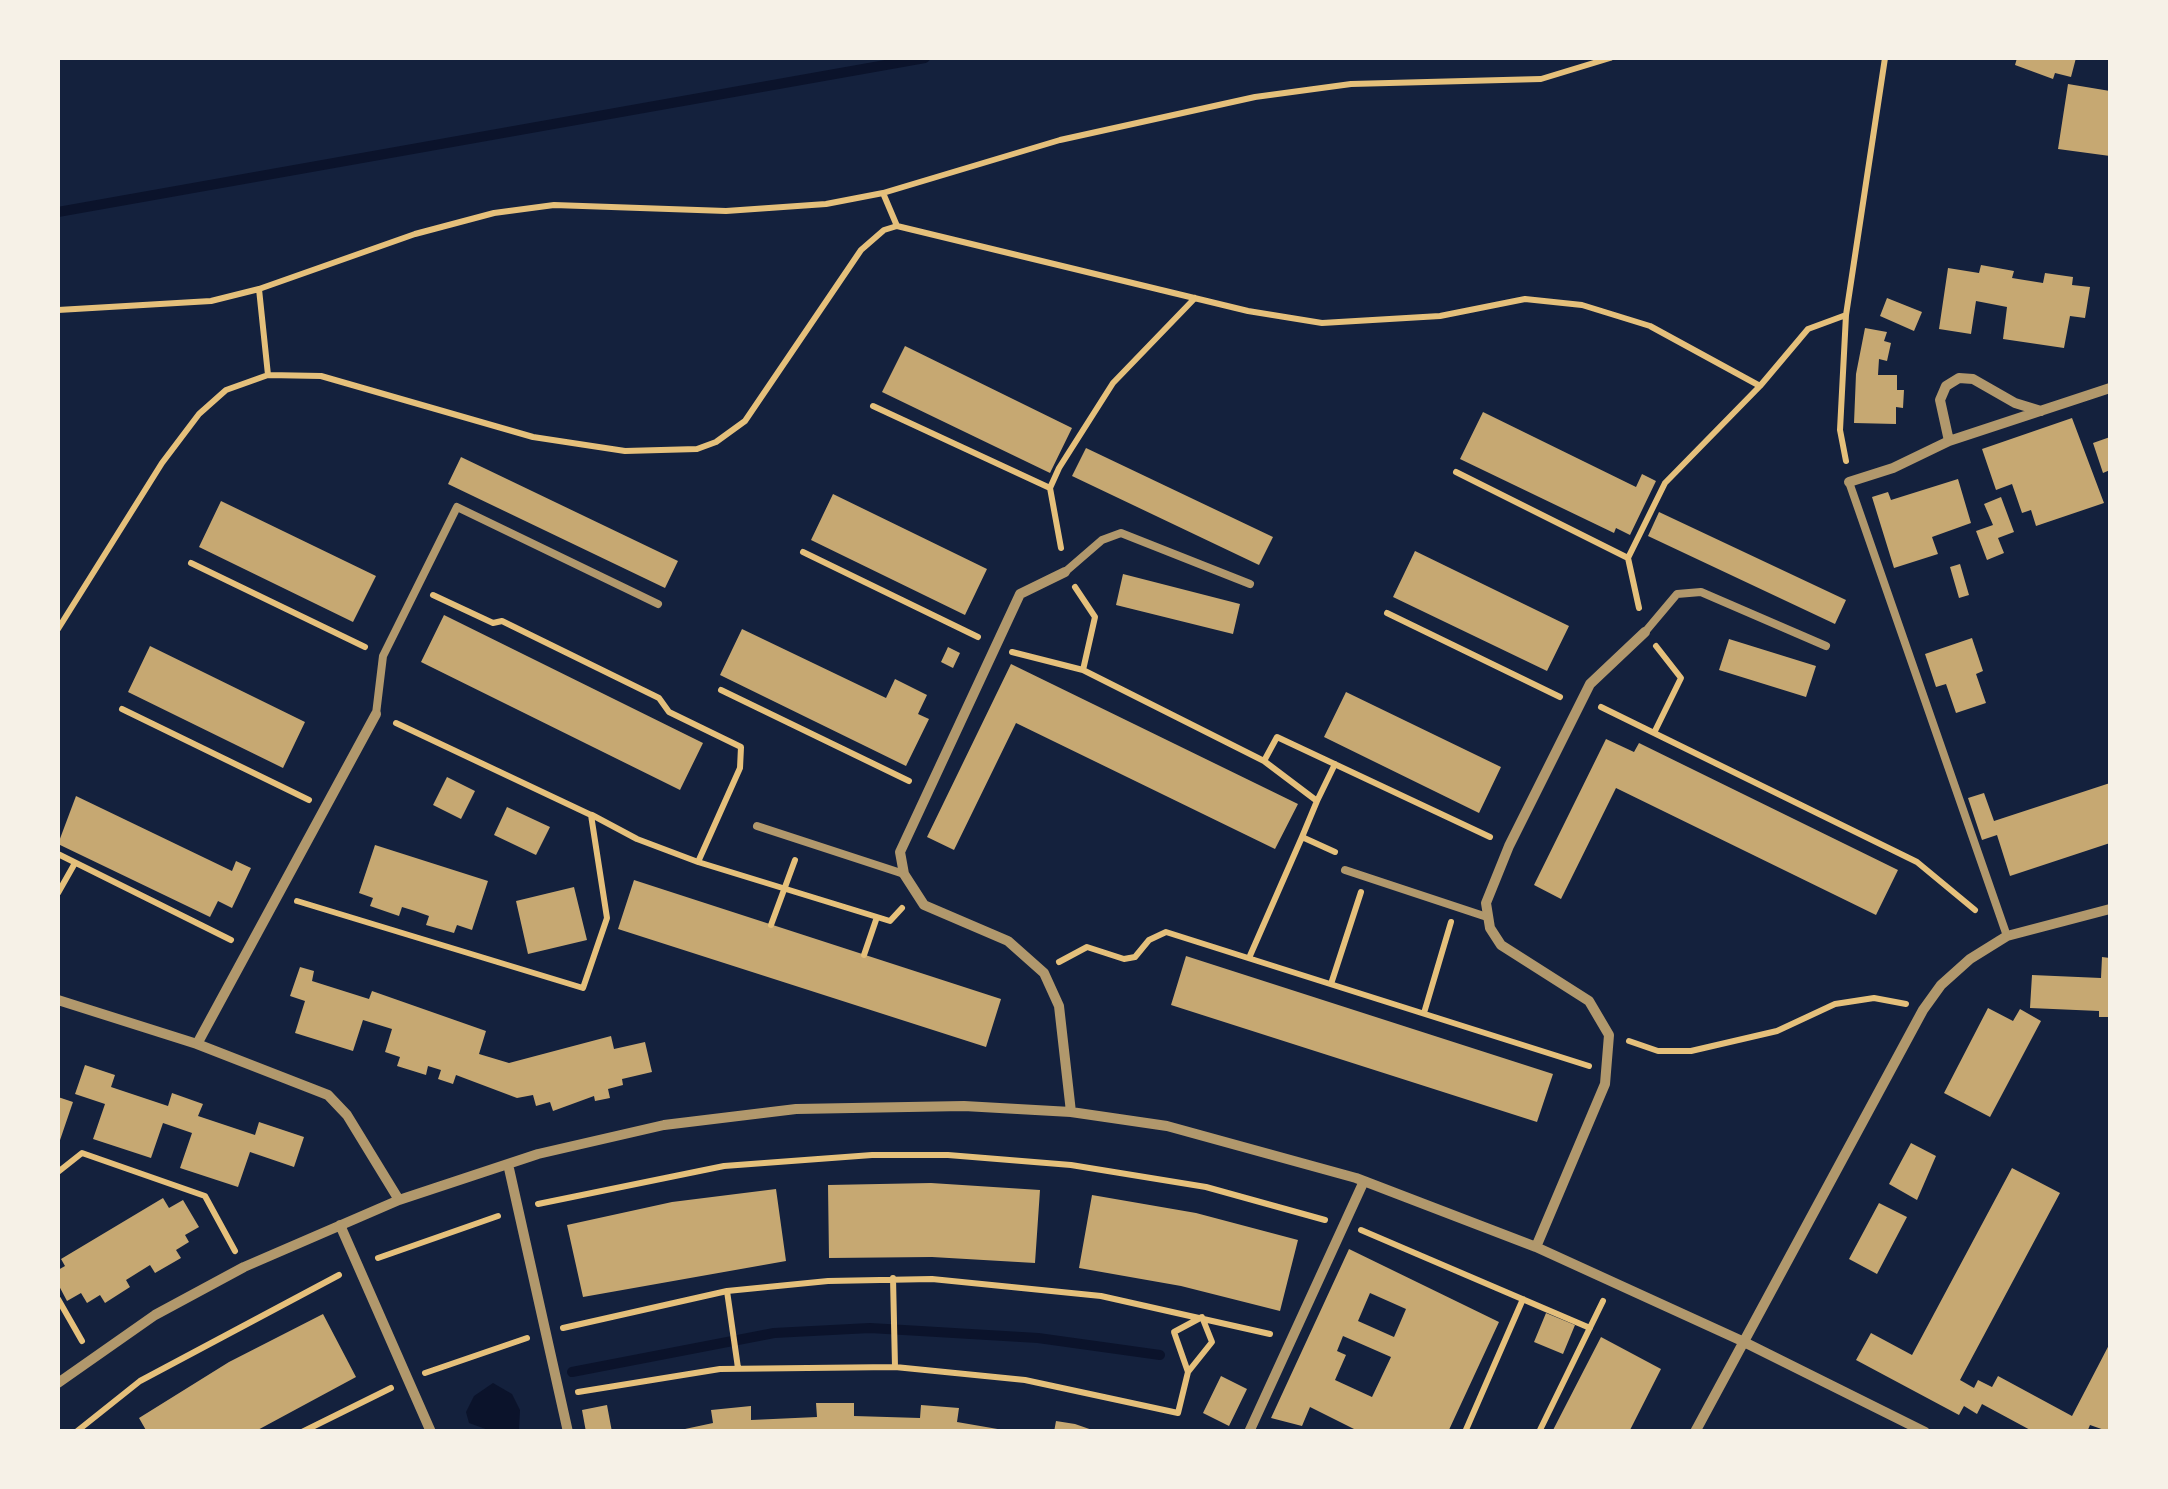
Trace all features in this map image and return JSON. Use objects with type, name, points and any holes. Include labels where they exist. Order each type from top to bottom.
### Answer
[{"type":"street","points":[[1949,441],[1940,400],[1946,386],[1958,378],[1972,378],[2015,404],[2043,411]]},
{"type":"street","points":[[1849,482],[1893,468],[1949,441],[2110,388]]},
{"type":"street","points":[[1065,572],[1020,594],[900,852],[904,874],[915,894],[934,912],[1008,941],[1044,973],[1059,1006],[1071,1112]]},
{"type":"street","points":[[1536,1247],[1610,1064],[1609,1034],[1589,1001],[1506,951],[1487,917],[1490,890],[1590,684],[1644,632]]},
{"type":"street","points":[[196,1044],[376,714]]},
{"type":"street","points":[[1695,1432],[1923,1010],[1955,971],[2007,936],[2110,909]]},
{"type":"street","points":[[58,1000],[196,1044],[328,1095],[347,1115],[398,1200]]},
{"type":"street","points":[[58,1383],[154,1315],[244,1267],[398,1200],[508,1164],[664,1125],[796,1109],[964,1106],[1071,1112],[1228,1140],[1364,1181],[1536,1247],[1742,1341],[1926,1432]]},
{"type":"street","points":[[508,1164],[568,1432]]},
{"type":"street","points":[[1249,1432],[1347,1226],[1364,1181]]},
{"type":"street","points":[[340,1225],[431,1432]]},
{"type":"lane","points":[[1849,482],[2007,936]]},
{"type":"lane","points":[[376,714],[383,656],[457,508],[658,604]]},
{"type":"lane","points":[[1065,572],[1102,540],[1121,533],[1250,584]]},
{"type":"lane","points":[[1644,632],[1677,594],[1702,592],[1826,646]]},
{"type":"lane","points":[[757,826],[904,874]]},
{"type":"lane","points":[[1345,870],[1487,917]]},
{"type":"path","points":[[58,310],[210,301],[259,290],[416,234],[494,213],[571,204],[726,212],[826,204],[884,193],[1060,140],[1255,97],[1351,84],[1541,78],[1610,58]]},
{"type":"path","points":[[1849,482],[1840,430],[1846,315],[1885,58]]},
{"type":"path","points":[[884,193],[897,226]]},
{"type":"path","points":[[58,630],[162,463],[199,414],[226,390],[268,374],[295,373],[342,380],[474,423],[592,448],[664,453],[697,449],[716,442],[745,422],[860,250],[884,230],[897,226],[1248,311],[1355,324],[1440,316],[1512,300],[1557,301],[1650,326],[1760,386]]},
{"type":"path","points":[[259,290],[268,374]]},
{"type":"path","points":[[1084,670],[1096,617],[1065,572],[1050,488],[1112,383],[1196,297]]},
{"type":"path","points":[[1654,733],[1681,678],[1644,632],[1628,558],[1665,483],[1760,386],[1808,329],[1846,315]]},
{"type":"path","points":[[873,406],[1050,488]]},
{"type":"path","points":[[1456,472],[1628,558]]},
{"type":"path","points":[[803,552],[995,645],[1084,670],[1264,761],[1317,801]]},
{"type":"path","points":[[191,563],[383,656]]},
{"type":"path","points":[[417,587],[659,698],[669,712],[741,747],[740,768],[698,862]]},
{"type":"path","points":[[1388,613],[1654,733],[1917,862],[2007,936]]},
{"type":"path","points":[[721,690],[926,790]]},
{"type":"path","points":[[122,709],[326,808]]},
{"type":"path","points":[[376,714],[637,839],[698,862],[890,922],[915,894]]},
{"type":"path","points":[[1264,761],[1277,736],[1509,846]]},
{"type":"path","points":[[1249,958],[1335,764]]},
{"type":"path","points":[[278,895],[583,988],[607,918],[591,815]]},
{"type":"path","points":[[1302,836],[1340,855],[1345,870]]},
{"type":"path","points":[[772,925],[801,840]]},
{"type":"path","points":[[58,854],[249,949]]},
{"type":"path","points":[[58,893],[75,863]]},
{"type":"path","points":[[1331,984],[1366,877]]},
{"type":"path","points":[[1424,1013],[1456,906]]},
{"type":"path","points":[[864,954],[877,918]]},
{"type":"path","points":[[1044,973],[1087,947],[1124,959],[1135,957],[1149,940],[1166,932],[1591,1066],[1610,1064]]},
{"type":"path","points":[[1609,1034],[1658,1050],[1691,1051],[1778,1030],[1854,1000],[1888,1000],[1923,1010]]},
{"type":"path","points":[[58,1172],[82,1153],[205,1196],[244,1267]]},
{"type":"path","points":[[76,1432],[140,1380],[358,1266],[517,1209],[724,1166],[872,1155],[948,1155],[1071,1165],[1206,1187],[1382,1236],[1590,1328]]},
{"type":"path","points":[[547,1333],[728,1291],[893,1278],[1053,1290],[1202,1316],[1292,1340]]},
{"type":"path","points":[[893,1278],[894,1367]]},
{"type":"path","points":[[1539,1432],[1613,1282]]},
{"type":"path","points":[[728,1291],[738,1368]]},
{"type":"path","points":[[58,1299],[92,1357]]},
{"type":"path","points":[[1464,1432],[1524,1299]]},
{"type":"path","points":[[1188,1372],[1174,1332],[1202,1316]]},
{"type":"path","points":[[562,1396],[636,1380],[738,1368],[894,1367],[1025,1380],[1178,1413],[1188,1372],[1212,1342],[1202,1316]]},
{"type":"water","points":[[493,1383],[512,1394],[520,1410],[519,1430],[491,1431],[469,1423],[466,1412],[474,1396]]},
{"type":"building","points":[[2017,58],[2076,58],[2071,77],[2055,73],[2053,79],[2015,65]]},
{"type":"building","points":[[2068,84],[2110,91],[2110,156],[2058,149]]},
{"type":"building","points":[[1981,265],[2014,271],[2012,278],[2043,283],[2045,273],[2073,277],[2072,285],[2090,287],[2085,318],[2070,316],[2064,348],[2003,339],[2007,307],[1976,301],[1971,334],[1939,329],[1948,268],[1979,273]]},
{"type":"building","points":[[1887,298],[1922,312],[1914,331],[1880,316]]},
{"type":"building","points":[[1865,328],[1887,332],[1884,341],[1891,343],[1887,361],[1879,359],[1878,375],[1897,375],[1897,390],[1904,390],[1903,408],[1896,407],[1896,424],[1854,423],[1856,374]]},
{"type":"building","points":[[905,346],[1072,428],[1050,473],[882,392]]},
{"type":"building","points":[[1483,412],[1636,487],[1642,474],[1656,481],[1630,535],[1616,528],[1614,533],[1460,459]]},
{"type":"building","points":[[2072,418],[2104,503],[2036,526],[2031,510],[2022,513],[2012,484],[1996,490],[1982,449]]},
{"type":"building","points":[[2110,437],[2110,470],[2103,473],[2093,443]]},
{"type":"building","points":[[1086,448],[1273,537],[1259,565],[1072,476]]},
{"type":"building","points":[[461,457],[678,561],[665,588],[448,484]]},
{"type":"building","points":[[1958,479],[1971,523],[1932,537],[1938,554],[1894,568],[1872,497],[1888,492],[1891,500]]},
{"type":"building","points":[[833,494],[987,569],[965,615],[811,540]]},
{"type":"building","points":[[2001,497],[2014,532],[1998,538],[2004,553],[1987,560],[1976,531],[1993,525],[1984,504]]},
{"type":"building","points":[[221,501],[376,576],[353,622],[199,547]]},
{"type":"building","points":[[1659,512],[1846,600],[1835,624],[1648,536]]},
{"type":"building","points":[[1415,551],[1569,626],[1547,671],[1393,597]]},
{"type":"building","points":[[1960,564],[1969,595],[1959,598],[1950,567]]},
{"type":"building","points":[[1123,574],[1240,604],[1233,634],[1116,605]]},
{"type":"building","points":[[444,615],[703,743],[680,790],[421,662]]},
{"type":"building","points":[[742,629],[886,698],[895,679],[927,695],[918,714],[929,719],[906,766],[720,675]]},
{"type":"building","points":[[1972,638],[1983,671],[1976,674],[1986,703],[1956,713],[1946,684],[1936,687],[1925,654]]},
{"type":"building","points":[[1729,639],[1816,666],[1806,697],[1719,670]]},
{"type":"building","points":[[150,646],[305,722],[283,768],[128,692]]},
{"type":"building","points":[[948,647],[960,653],[953,668],[941,662]]},
{"type":"building","points":[[1011,664],[1298,804],[1275,849],[1016,723],[954,850],[927,837]]},
{"type":"building","points":[[1346,692],[1501,767],[1479,813],[1324,737]]},
{"type":"building","points":[[1606,739],[1634,752],[1639,743],[1898,870],[1876,915],[1616,788],[1561,899],[1534,885]]},
{"type":"building","points":[[447,777],[475,791],[461,819],[433,805]]},
{"type":"building","points":[[2110,783],[2110,843],[2010,876],[1997,835],[1982,840],[1968,798],[1984,793],[1994,821]]},
{"type":"building","points":[[76,796],[232,871],[236,861],[251,868],[232,908],[218,901],[210,917],[58,844]]},
{"type":"building","points":[[507,807],[550,827],[536,855],[494,835]]},
{"type":"building","points":[[375,845],[488,881],[472,930],[457,925],[454,933],[426,925],[429,916],[415,911],[402,907],[399,916],[370,906],[373,898],[359,893]]},
{"type":"building","points":[[634,880],[1001,999],[986,1047],[618,929]]},
{"type":"building","points":[[574,887],[587,940],[528,954],[516,901]]},
{"type":"building","points":[[1186,956],[1553,1074],[1537,1122],[1171,1005]]},
{"type":"building","points":[[2102,957],[2110,958],[2110,1017],[2099,1017],[2099,1011],[2030,1008],[2032,975],[2101,978]]},
{"type":"building","points":[[300,967],[314,971],[312,981],[369,999],[372,991],[486,1031],[479,1054],[509,1063],[611,1036],[614,1049],[645,1042],[652,1072],[622,1079],[623,1085],[608,1089],[610,1098],[595,1101],[594,1096],[553,1111],[550,1102],[536,1106],[533,1095],[517,1098],[456,1075],[453,1084],[438,1079],[441,1070],[428,1066],[426,1075],[397,1066],[400,1057],[385,1052],[392,1029],[363,1020],[353,1051],[295,1033],[305,1001],[290,996]]},
{"type":"building","points":[[1988,1008],[2013,1021],[2020,1009],[2041,1021],[1990,1117],[1944,1093]]},
{"type":"building","points":[[85,1065],[115,1075],[111,1087],[168,1106],[172,1093],[203,1104],[198,1116],[255,1135],[259,1122],[304,1137],[294,1167],[250,1152],[238,1187],[180,1168],[192,1133],[163,1123],[151,1158],[93,1139],[105,1104],[75,1094]]},
{"type":"building","points":[[58,1097],[73,1102],[58,1146]]},
{"type":"building","points":[[1911,1143],[1936,1156],[1917,1200],[1889,1184]]},
{"type":"building","points":[[2012,1168],[2060,1193],[1960,1380],[1974,1388],[1978,1380],[1992,1387],[1998,1376],[2072,1416],[2110,1343],[2110,1432],[2090,1425],[2087,1432],[2034,1432],[1982,1404],[1977,1414],[1964,1406],[1959,1415],[1856,1360],[1871,1333],[1912,1355]]},
{"type":"building","points":[[931,1183],[1040,1190],[1035,1263],[932,1257],[829,1258],[828,1185]]},
{"type":"building","points":[[776,1189],[786,1261],[583,1297],[567,1225],[672,1202]]},
{"type":"building","points":[[1092,1195],[1196,1213],[1298,1240],[1280,1311],[1181,1286],[1079,1268]]},
{"type":"building","points":[[163,1198],[169,1208],[183,1200],[199,1227],[185,1235],[189,1242],[176,1250],[181,1258],[155,1273],[150,1265],[126,1280],[130,1287],[105,1303],[100,1295],[87,1303],[81,1293],[67,1301],[58,1284],[58,1270],[65,1266],[61,1259]]},
{"type":"building","points":[[1879,1203],[1907,1217],[1877,1274],[1849,1259]]},
{"type":"building","points":[[1349,1249],[1499,1322],[1448,1432],[1360,1432],[1310,1407],[1302,1426],[1271,1418]],"holes":[[[1370,1293],[1406,1309],[1394,1337],[1358,1321]],[[1343,1336],[1391,1357],[1372,1397],[1335,1380],[1346,1355],[1337,1351]]]},
{"type":"building","points":[[1546,1313],[1575,1325],[1563,1354],[1534,1342]]},
{"type":"building","points":[[323,1314],[356,1377],[254,1432],[147,1432],[139,1418],[229,1362]]},
{"type":"building","points":[[1601,1337],[1661,1369],[1629,1432],[1552,1432]]},
{"type":"building","points":[[1221,1376],[1247,1389],[1229,1426],[1203,1413]]},
{"type":"building","points":[[816,1403],[854,1403],[854,1416],[920,1418],[921,1405],[959,1408],[957,1422],[1015,1432],[671,1432],[713,1423],[711,1410],[751,1406],[751,1420],[817,1417]]},
{"type":"building","points":[[607,1405],[612,1432],[586,1432],[582,1410]]},
{"type":"building","points":[[1056,1421],[1075,1424],[1098,1432],[1054,1432]]},
{"type":"waterway","points":[[58,212],[925,58]]},
{"type":"waterway","points":[[572,1372],[774,1333],[870,1328],[1038,1338],[1160,1355]]}]
